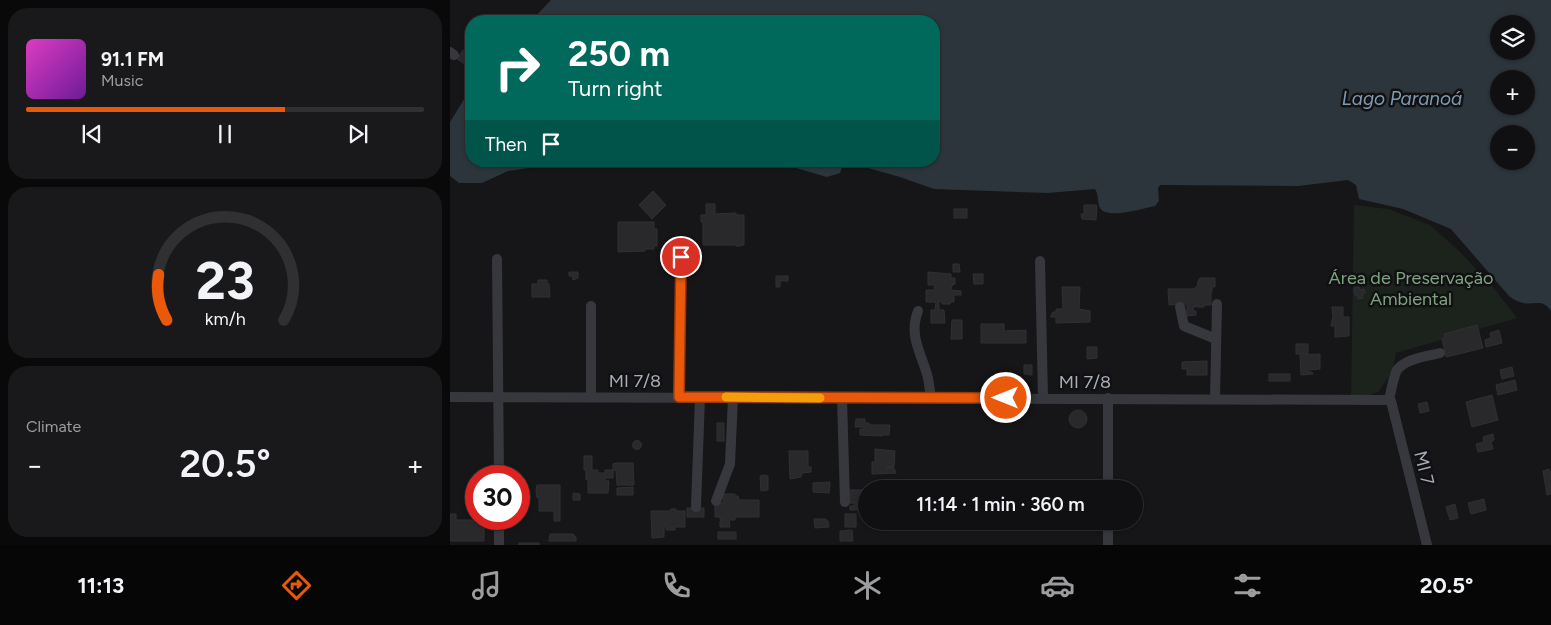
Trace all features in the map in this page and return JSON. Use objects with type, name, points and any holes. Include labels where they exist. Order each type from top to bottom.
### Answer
[{"type":"street","points":[[679,397],[681,257]]},
{"type":"street","points":[[497,259],[498,465]]},
{"type":"street","points":[[1040,261],[1043,398]]},
{"type":"street","points":[[1215,398],[1217,304]]},
{"type":"street","points":[[591,306],[591,397]]},
{"type":"street","points":[[1180,307],[1184,326],[1216,339]]},
{"type":"street","points":[[918,311],[914,324],[915,341],[928,377],[931,398]]},
{"type":"street","points":[[1389,400],[1396,372],[1400,367],[1406,363],[1440,353]]},
{"type":"street","name":"MI 7/8","points":[[450,397],[1389,400]]},
{"type":"street","points":[[696,507],[700,397]]},
{"type":"street","points":[[716,501],[730,464],[733,398]]},
{"type":"street","points":[[842,398],[845,502]]},
{"type":"street","points":[[1108,398],[1108,480]]},
{"type":"street","name":"MI 7","points":[[1389,400],[1427,545]]},
{"type":"street","points":[[499,530],[499,545]]},
{"type":"street","points":[[1108,530],[1108,545]]},
{"type":"green space","name":"Área de Preservação Ambiental","points":[[1354,205],[1388,209],[1430,225],[1460,252],[1492,286],[1517,318],[1396,353],[1392,372],[1378,392],[1351,401]]},
{"type":"water","name":"Lago Paranoá","points":[[551,0],[1551,0],[1551,311],[1544,304],[1525,303],[1509,296],[1451,229],[1403,209],[1359,199],[1356,185],[1348,180],[1298,186],[1160,185],[1158,188],[1159,201],[1155,206],[1118,213],[1110,213],[1100,208],[1095,189],[1048,193],[934,189],[865,167],[940,167],[940,15],[537,15]]},
{"type":"water","points":[[465,98],[465,167],[535,167],[508,171],[482,183],[459,183],[450,176],[450,122]]},
{"type":"water","name":"Lago Paranoá","points":[[793,167],[842,167],[840,173],[827,177]]},
{"type":"building","points":[[463,50],[465,51],[465,64],[457,59]]},
{"type":"building","points":[[653,191],[666,205],[652,219],[639,205]]},
{"type":"building","points":[[706,204],[715,204],[715,214],[736,213],[736,215],[744,215],[744,245],[703,245],[703,222],[701,222],[701,215],[706,215]]},
{"type":"building","points":[[1084,205],[1097,206],[1096,220],[1082,219],[1081,214],[1084,214]]},
{"type":"building","points":[[954,209],[967,209],[967,218],[954,218]]},
{"type":"building","points":[[618,222],[654,222],[654,229],[657,229],[657,246],[654,246],[654,249],[645,249],[645,251],[618,252]]},
{"type":"building","points":[[953,264],[959,264],[960,272],[953,272]]},
{"type":"building","points":[[569,272],[578,272],[578,278],[573,280],[572,276],[569,276]]},
{"type":"building","points":[[928,272],[951,274],[951,278],[955,278],[955,284],[952,285],[951,290],[961,291],[961,295],[954,295],[954,302],[950,302],[950,304],[942,304],[939,301],[939,310],[944,310],[945,323],[931,323],[931,310],[935,310],[936,302],[926,302],[926,290],[935,290],[934,285],[928,285]]},
{"type":"building","points":[[973,274],[983,274],[983,284],[974,284]]},
{"type":"building","points":[[776,276],[788,276],[788,281],[780,281],[780,287],[776,287]]},
{"type":"building","points":[[1200,278],[1215,278],[1215,287],[1212,287],[1211,292],[1211,305],[1197,307],[1195,305],[1196,307],[1193,307],[1193,311],[1196,311],[1196,315],[1187,316],[1187,304],[1169,305],[1168,289],[1193,289],[1197,287]]},
{"type":"building","points":[[538,280],[547,280],[550,297],[532,297],[532,284],[538,284]]},
{"type":"building","points":[[1062,287],[1080,287],[1079,309],[1090,311],[1090,322],[1056,323],[1056,317],[1051,317],[1053,312],[1056,312],[1056,309],[1063,309]]},
{"type":"building","points":[[1359,287],[1360,290],[1364,289],[1365,293],[1362,294],[1363,298],[1358,299],[1354,288]]},
{"type":"building","points":[[1332,307],[1343,307],[1343,317],[1349,317],[1349,336],[1335,337],[1335,326],[1331,326],[1333,317]]},
{"type":"building","points":[[952,320],[962,320],[962,339],[951,339]]},
{"type":"building","points":[[981,324],[1004,324],[1004,331],[1026,330],[1026,343],[981,343]]},
{"type":"building","points":[[1477,325],[1483,348],[1446,357],[1442,339],[1445,337],[1444,334]]},
{"type":"building","points":[[1499,330],[1502,343],[1486,347],[1485,340],[1491,338],[1490,333]]},
{"type":"building","points":[[1296,344],[1308,344],[1308,354],[1296,354]]},
{"type":"building","points":[[1087,347],[1097,347],[1097,358],[1087,359]]},
{"type":"building","points":[[1320,354],[1320,369],[1308,370],[1308,372],[1313,374],[1301,375],[1300,355]]},
{"type":"building","points":[[1207,361],[1207,375],[1187,375],[1187,369],[1182,369],[1182,362]]},
{"type":"building","points":[[1024,365],[1032,365],[1032,375],[1024,374]]},
{"type":"building","points":[[1512,367],[1514,376],[1502,379],[1500,370]]},
{"type":"building","points":[[1269,374],[1290,374],[1290,381],[1269,381]]},
{"type":"building","points":[[1515,380],[1517,390],[1498,395],[1496,385]]},
{"type":"building","points":[[1492,395],[1498,420],[1472,427],[1466,402]]},
{"type":"building","points":[[1427,402],[1429,411],[1420,413],[1418,404]]},
{"type":"building","points":[[1078,410],[1084,413],[1087,419],[1084,425],[1078,428],[1072,425],[1069,419],[1072,413]]},
{"type":"building","points":[[856,419],[865,419],[865,423],[869,423],[869,425],[890,425],[889,435],[860,435],[860,429],[864,429],[864,427],[855,427]]},
{"type":"building","points":[[717,423],[724,423],[724,441],[717,441]]},
{"type":"building","points":[[1493,434],[1494,440],[1491,442],[1493,449],[1478,452],[1476,444],[1484,442],[1483,437]]},
{"type":"building","points":[[637,441],[641,445],[637,449],[633,445]]},
{"type":"building","points":[[875,449],[895,451],[894,467],[886,467],[894,468],[896,473],[872,474],[872,462],[875,462]]},
{"type":"building","points":[[789,451],[808,451],[808,467],[811,467],[811,472],[802,473],[801,477],[790,479]]},
{"type":"building","points":[[584,456],[592,456],[592,470],[598,470],[598,473],[605,473],[605,470],[613,470],[613,478],[605,478],[605,481],[609,481],[608,493],[588,493],[588,479],[586,480],[586,470],[584,470]]},
{"type":"building","points":[[633,463],[634,485],[617,485],[616,470],[613,470],[613,464]]},
{"type":"building","points":[[1549,469],[1551,473],[1551,494],[1547,495],[1543,471]]},
{"type":"building","points":[[760,476],[768,476],[768,490],[761,491]]},
{"type":"building","points":[[830,482],[829,493],[813,492],[813,483]]},
{"type":"building","points":[[537,485],[560,485],[560,521],[554,521],[554,511],[539,511]]},
{"type":"building","points":[[633,487],[633,495],[617,495],[617,488]]},
{"type":"building","points":[[849,490],[858,490],[858,510],[850,510],[850,506],[854,506],[854,503],[849,503]]},
{"type":"building","points":[[573,493],[580,494],[580,500],[573,500]]},
{"type":"building","points":[[723,494],[735,494],[739,500],[759,500],[759,517],[735,517],[735,520],[729,520],[730,527],[720,527],[720,521],[724,520],[720,519],[720,517],[715,517],[715,503],[723,503]]},
{"type":"building","points":[[1484,499],[1486,510],[1471,514],[1468,503]]},
{"type":"building","points":[[1455,504],[1458,518],[1450,520],[1446,507]]},
{"type":"building","points":[[687,508],[704,508],[704,517],[687,517]]},
{"type":"building","points":[[671,509],[685,511],[685,527],[675,527],[675,530],[666,530],[666,526],[664,526],[664,537],[652,538],[651,511],[670,511]]},
{"type":"building","points":[[450,514],[456,514],[456,520],[465,520],[465,530],[484,530],[484,541],[450,541]]},
{"type":"building","points":[[845,514],[856,514],[856,527],[845,527]]},
{"type":"building","points":[[814,519],[826,519],[829,527],[815,528]]},
{"type":"building","points":[[852,530],[853,541],[840,541],[840,531]]},
{"type":"building","points":[[718,532],[736,532],[736,539],[718,539]]},
{"type":"building","points":[[550,534],[573,534],[576,537],[576,541],[549,541]]},
{"type":"building","points":[[519,543],[539,543],[539,545],[519,545]]},
{"type":"slow traffic","points":[[726,397],[820,398]]},
{"type":"route","points":[[681,257],[679,397],[1006,398]]}]
